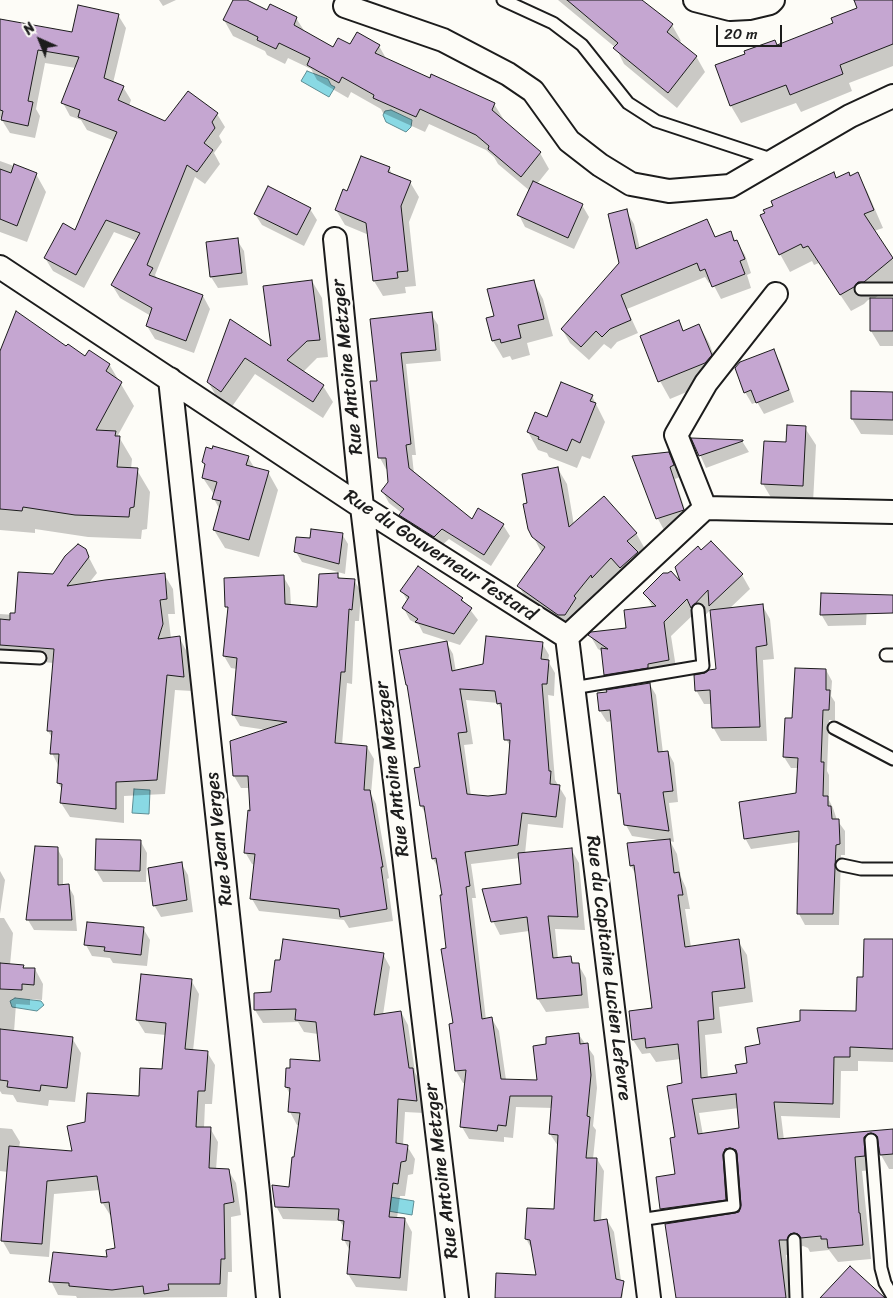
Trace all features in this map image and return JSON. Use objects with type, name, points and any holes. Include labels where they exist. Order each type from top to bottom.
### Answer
[{"type":"street","points":[[695,0],[730,9],[749,8],[770,3],[773,0]]},
{"type":"street","points":[[342,3],[443,40],[508,74],[533,91],[569,141],[600,165],[631,184],[669,192],[730,186],[850,116],[893,96]]},
{"type":"street","name":"Rue Antoine Metzger","points":[[335,239],[362,507],[457,1298]]},
{"type":"street","name":"Rue du Gouverneur Testard","points":[[0,267],[362,507],[567,637]]},
{"type":"street","points":[[705,508],[676,436],[706,383],[776,294]]},
{"type":"street","name":"Rue Jean Verges","points":[[170,380],[268,1298]]},
{"type":"street","points":[[567,637],[705,508],[893,512]]},
{"type":"street","name":"Rue du Capitaine Lucien Lefevre","points":[[567,637],[649,1298]]},
{"type":"lane","points":[[503,0],[552,23],[582,45],[628,103],[656,121],[775,160]]},
{"type":"lane","points":[[861,289],[893,288]]},
{"type":"lane","points":[[573,688],[703,666],[698,610]]},
{"type":"lane","points":[[0,656],[40,658]]},
{"type":"lane","points":[[834,728],[893,759]]},
{"type":"lane","points":[[842,865],[861,869],[893,869]]},
{"type":"lane","points":[[871,1140],[881,1268],[885,1283],[893,1297]]},
{"type":"lane","points":[[639,1220],[734,1206],[730,1155]]},
{"type":"lane","points":[[794,1240],[796,1298]]},
{"type":"water","points":[[307,71],[328,79],[331,85],[335,87],[329,97],[301,81]]},
{"type":"water","points":[[391,110],[412,120],[411,127],[406,132],[386,122],[383,115],[385,111]]},
{"type":"water","points":[[134,789],[150,790],[149,814],[132,813]]},
{"type":"water","points":[[15,998],[41,1001],[44,1005],[37,1011],[12,1007],[10,1001]]},
{"type":"water","points":[[390,1197],[414,1201],[412,1215],[388,1211]]},
{"type":"building","points":[[233,0],[247,0],[267,10],[270,4],[297,17],[294,25],[333,47],[338,38],[350,44],[357,32],[380,45],[375,53],[430,78],[431,74],[495,103],[492,110],[541,152],[521,177],[488,149],[489,146],[476,135],[420,109],[416,117],[373,98],[374,95],[342,77],[339,83],[307,65],[310,58],[279,43],[276,49],[257,40],[258,37],[223,20]]},
{"type":"building","points":[[567,0],[642,0],[673,24],[667,32],[697,56],[668,93],[613,48],[618,43]]},
{"type":"building","points":[[854,0],[893,0],[893,44],[840,65],[843,74],[790,95],[786,85],[730,106],[715,65],[745,54],[744,51],[775,40],[777,45],[833,23],[831,18],[857,8]]},
{"type":"building","points":[[78,5],[119,14],[104,78],[124,86],[118,100],[165,121],[188,91],[218,113],[212,122],[215,128],[204,143],[213,150],[197,172],[187,165],[147,265],[153,268],[149,275],[203,295],[186,341],[146,326],[152,308],[111,285],[140,233],[106,220],[76,275],[44,258],[63,223],[75,230],[117,132],[78,117],[80,110],[61,103],[79,57],[38,50],[28,101],[33,102],[28,126],[1,120],[3,111],[0,110],[0,19],[72,32]]},
{"type":"building","points":[[361,156],[390,167],[388,172],[411,181],[401,206],[408,271],[397,272],[398,278],[373,281],[366,223],[335,210],[343,189],[347,191]]},
{"type":"building","points":[[14,164],[37,173],[17,226],[0,219],[0,169],[11,173]]},
{"type":"building","points":[[834,172],[836,178],[849,172],[850,176],[858,172],[874,210],[864,214],[893,258],[864,282],[858,282],[854,287],[840,295],[808,246],[803,248],[801,244],[779,255],[760,215],[765,213],[763,210],[773,206],[771,201]]},
{"type":"building","points":[[533,181],[583,204],[568,238],[517,215]]},
{"type":"building","points":[[268,186],[311,208],[297,235],[254,214]]},
{"type":"building","points":[[627,209],[636,249],[707,219],[715,237],[731,231],[734,241],[737,240],[745,259],[740,261],[745,274],[712,287],[705,269],[700,271],[697,263],[621,295],[631,320],[610,329],[602,337],[596,331],[581,347],[561,329],[619,263],[608,214]]},
{"type":"building","points":[[238,238],[242,273],[210,277],[206,242]]},
{"type":"building","points":[[312,280],[320,340],[307,341],[287,360],[324,385],[313,402],[245,358],[221,392],[207,382],[230,319],[271,346],[263,286]]},
{"type":"building","points":[[534,280],[544,319],[518,325],[521,338],[501,343],[500,339],[492,341],[486,318],[494,316],[487,289]]},
{"type":"building","points":[[870,298],[893,298],[893,331],[870,331]]},
{"type":"building","points":[[16,311],[66,346],[68,344],[85,356],[89,350],[110,364],[106,371],[122,382],[96,430],[116,431],[115,436],[120,436],[117,467],[138,468],[134,507],[130,508],[129,517],[75,515],[23,507],[22,511],[0,509],[0,351]]},
{"type":"building","points":[[432,312],[436,350],[401,353],[411,444],[406,445],[409,468],[472,519],[478,508],[504,524],[484,555],[442,529],[434,537],[399,515],[404,509],[381,491],[388,482],[386,458],[378,458],[370,381],[377,381],[370,319]]},
{"type":"building","points":[[679,320],[683,331],[699,324],[712,355],[705,363],[658,382],[640,336]]},
{"type":"building","points":[[774,349],[789,390],[756,403],[751,390],[744,393],[735,368],[740,362]]},
{"type":"building","points":[[561,382],[593,395],[590,401],[596,403],[580,443],[572,439],[567,451],[538,439],[539,437],[527,432],[535,412],[547,417]]},
{"type":"building","points":[[851,391],[893,392],[893,420],[851,419]]},
{"type":"building","points":[[787,425],[806,426],[803,486],[761,484],[764,441],[786,442]]},
{"type":"building","points":[[691,438],[743,440],[743,441],[699,456]]},
{"type":"building","points":[[213,446],[249,456],[246,465],[269,471],[249,540],[213,530],[221,501],[212,499],[217,482],[202,478],[205,464],[202,462],[206,447],[212,449]]},
{"type":"building","points":[[669,452],[674,465],[670,467],[684,510],[656,519],[632,456]]},
{"type":"building","points":[[558,467],[569,527],[604,496],[637,533],[627,541],[638,552],[620,568],[611,558],[592,578],[591,575],[574,596],[576,598],[565,615],[558,615],[517,586],[545,547],[532,537],[528,529],[523,504],[527,503],[522,474]]},
{"type":"building","points":[[311,529],[343,533],[339,564],[294,552],[296,537],[310,538]]},
{"type":"building","points":[[711,541],[743,574],[709,606],[708,590],[691,608],[687,599],[664,622],[669,660],[648,664],[648,668],[604,675],[601,648],[608,649],[588,635],[591,632],[626,628],[624,610],[656,606],[643,593],[663,573],[671,571],[680,581],[675,567],[698,546],[701,550]]},
{"type":"building","points":[[78,544],[86,549],[89,557],[67,586],[165,573],[167,599],[160,600],[163,624],[158,639],[180,636],[184,677],[167,675],[157,780],[116,782],[116,809],[60,803],[62,784],[57,783],[59,754],[50,754],[52,731],[47,731],[54,649],[0,645],[0,619],[10,620],[10,613],[15,613],[18,572],[53,574],[65,556]]},
{"type":"building","points":[[418,566],[463,598],[461,600],[472,608],[454,634],[415,622],[418,619],[402,608],[409,597],[400,591]]},
{"type":"building","points":[[338,573],[338,578],[355,579],[352,610],[349,609],[345,672],[341,672],[335,743],[367,746],[364,790],[370,790],[383,867],[381,867],[387,909],[340,917],[339,909],[250,899],[255,854],[244,853],[248,810],[250,811],[248,776],[233,776],[230,741],[287,722],[232,715],[237,658],[223,656],[228,607],[225,607],[224,578],[284,575],[285,604],[317,607],[319,574]]},
{"type":"building","points":[[821,593],[893,595],[893,613],[820,615]]},
{"type":"building","points":[[763,604],[767,645],[756,647],[760,727],[712,728],[710,690],[695,691],[694,675],[716,669],[710,610]]},
{"type":"building","points":[[486,636],[543,642],[541,659],[549,660],[547,684],[542,684],[549,771],[551,771],[550,784],[560,785],[556,817],[522,813],[518,845],[465,852],[470,886],[466,887],[482,1019],[492,1017],[501,1079],[537,1080],[533,1046],[546,1044],[546,1037],[579,1033],[580,1044],[588,1043],[591,1075],[587,1116],[590,1117],[586,1158],[597,1158],[594,1221],[607,1219],[616,1279],[624,1281],[621,1298],[495,1298],[496,1273],[536,1275],[530,1240],[525,1239],[527,1208],[554,1209],[558,1135],[549,1134],[552,1096],[510,1096],[506,1126],[498,1125],[497,1131],[460,1127],[466,1070],[455,1071],[449,1024],[453,1023],[441,949],[446,948],[440,895],[442,895],[436,858],[432,859],[424,806],[420,806],[414,768],[420,767],[407,685],[399,650],[447,641],[452,671],[483,664]],"holes":[[[460,689],[495,691],[497,704],[501,703],[504,740],[510,740],[506,794],[488,796],[467,794],[458,733],[467,732]]]},
{"type":"building","points":[[795,668],[826,669],[826,690],[830,690],[829,710],[823,710],[821,762],[824,762],[823,796],[828,796],[828,806],[831,806],[832,819],[839,819],[840,844],[836,845],[833,914],[797,914],[799,831],[744,839],[739,802],[796,793],[798,758],[783,757],[785,718],[792,718]]},
{"type":"building","points":[[650,683],[658,752],[668,751],[673,791],[663,792],[669,831],[624,825],[620,793],[618,794],[610,710],[599,711],[597,693]]},
{"type":"building","points":[[96,839],[141,840],[140,871],[95,870]]},
{"type":"building","points":[[670,839],[674,873],[679,872],[683,895],[678,895],[685,947],[739,939],[745,988],[712,992],[714,1019],[698,1021],[701,1078],[737,1073],[735,1065],[747,1063],[745,1047],[760,1044],[757,1028],[800,1021],[800,1010],[856,1011],[857,977],[863,977],[864,939],[893,939],[893,1049],[850,1047],[850,1057],[834,1057],[833,1104],[774,1102],[778,1139],[893,1129],[893,1154],[880,1155],[877,1136],[871,1133],[864,1137],[865,1156],[855,1157],[863,1245],[828,1248],[827,1239],[821,1239],[821,1236],[801,1238],[798,1234],[794,1233],[790,1234],[787,1240],[779,1240],[786,1298],[676,1298],[665,1224],[739,1212],[741,1205],[737,1154],[736,1150],[730,1148],[725,1149],[723,1155],[726,1200],[660,1209],[656,1177],[675,1174],[670,1138],[675,1137],[667,1086],[682,1083],[678,1044],[646,1048],[645,1038],[632,1040],[629,1011],[652,1008],[634,865],[630,866],[627,843]],"holes":[[[736,1094],[739,1128],[698,1134],[692,1099]]]},
{"type":"building","points":[[35,846],[58,847],[58,885],[69,884],[72,920],[26,920]]},
{"type":"building","points":[[572,848],[578,917],[548,916],[553,958],[571,956],[572,963],[579,963],[582,995],[537,999],[527,917],[491,922],[482,889],[521,884],[518,853]]},
{"type":"building","points":[[182,862],[187,900],[153,906],[148,868]]},
{"type":"building","points":[[87,922],[144,927],[141,955],[104,951],[105,947],[84,945]]},
{"type":"building","points":[[283,939],[384,953],[374,1015],[401,1011],[409,1068],[413,1068],[417,1101],[398,1099],[396,1143],[408,1145],[406,1161],[401,1162],[398,1184],[393,1183],[389,1217],[405,1218],[400,1278],[347,1274],[350,1241],[342,1240],[344,1221],[338,1220],[339,1209],[275,1207],[272,1185],[289,1187],[300,1113],[288,1112],[290,1088],[285,1087],[286,1068],[290,1068],[290,1059],[320,1061],[316,1022],[295,1020],[296,1009],[254,1010],[254,993],[271,992],[275,960],[280,960]]},
{"type":"building","points":[[0,963],[24,965],[23,968],[35,968],[34,985],[22,984],[22,990],[0,989]]},
{"type":"building","points":[[141,974],[192,979],[185,1049],[208,1051],[205,1091],[198,1091],[196,1127],[211,1127],[209,1168],[229,1169],[234,1202],[224,1204],[225,1259],[221,1259],[220,1284],[168,1284],[169,1290],[144,1294],[143,1286],[112,1290],[69,1286],[69,1283],[49,1282],[53,1252],[107,1257],[106,1250],[115,1248],[109,1202],[101,1203],[97,1176],[47,1181],[42,1244],[1,1241],[9,1146],[72,1151],[67,1126],[85,1122],[87,1093],[139,1096],[140,1068],[162,1069],[166,1023],[136,1020]]},
{"type":"building","points":[[0,1029],[73,1037],[67,1088],[41,1085],[40,1091],[7,1087],[8,1081],[0,1080]]},
{"type":"building","points":[[850,1266],[885,1298],[820,1298]]}]
